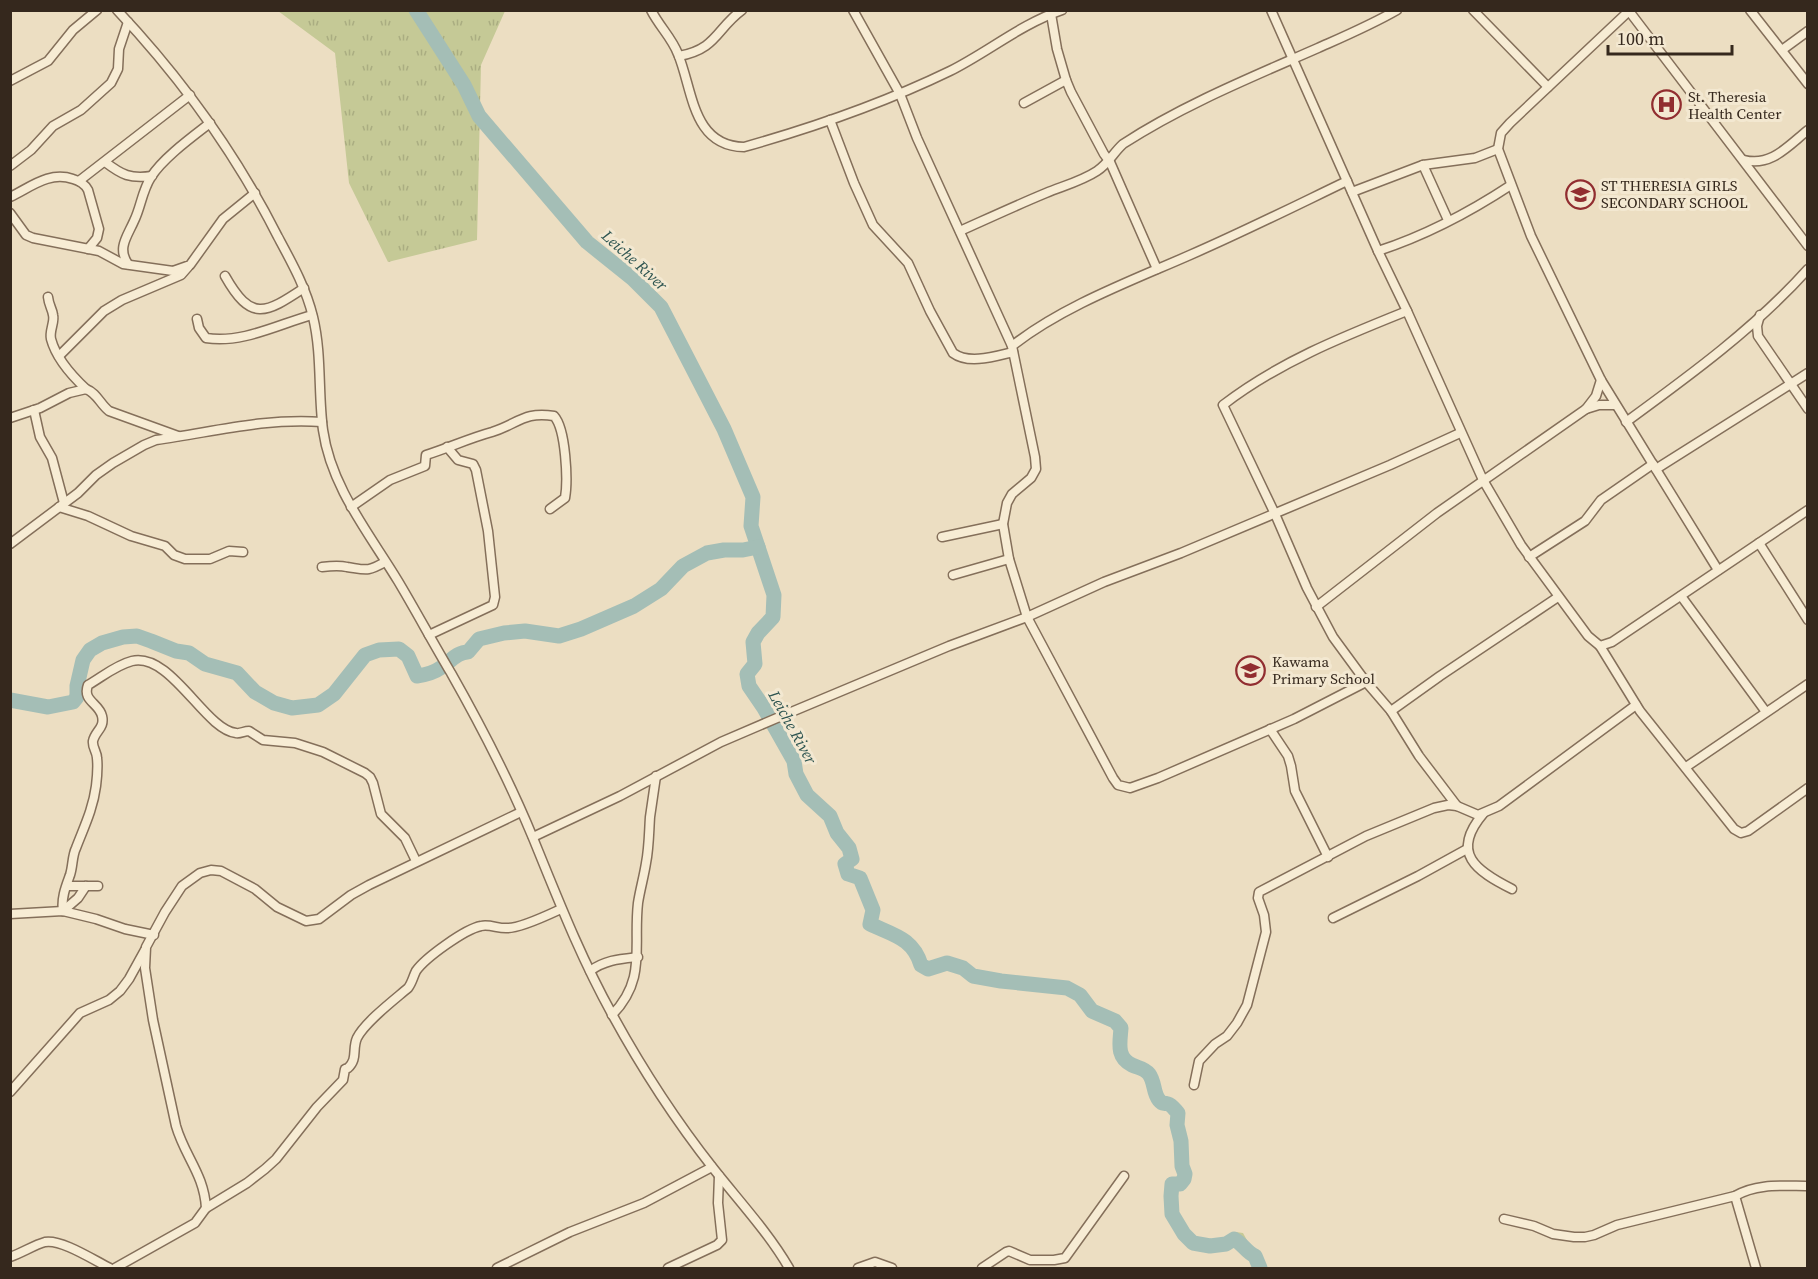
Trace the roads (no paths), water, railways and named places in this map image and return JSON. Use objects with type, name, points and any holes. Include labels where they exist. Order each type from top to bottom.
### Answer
[{"type":"street","points":[[10,81],[48,61],[73,30],[98,10]]},
{"type":"street","points":[[117,10],[173,73],[210,123],[255,193],[304,288],[319,353],[322,422],[330,460],[351,507],[429,636],[496,758],[533,837],[561,909],[612,1015],[660,1093],[712,1167],[767,1234],[789,1269]]},
{"type":"street","points":[[651,10],[679,56],[698,118],[706,130],[724,142],[744,147],[859,111],[900,94],[964,63],[1020,28],[1062,10]]},
{"type":"street","points":[[679,56],[690,54],[714,40],[733,17],[742,10]]},
{"type":"street","points":[[853,10],[900,94],[917,138],[1012,349],[1036,469],[1031,478],[1012,494],[1007,503],[1003,524],[1008,559],[1027,617],[1107,769],[1118,785],[1130,788],[1158,778],[1294,719],[1366,682]]},
{"type":"street","points":[[1271,10],[1483,480],[1529,557],[1588,636],[1600,646],[1636,705],[1730,826],[1741,833],[1748,831],[1808,788]]},
{"type":"street","points":[[960,231],[1096,172],[1110,162],[1117,149],[1123,144],[1160,123],[1218,93],[1356,32],[1397,10]]},
{"type":"street","points":[[1473,10],[1548,87]]},
{"type":"street","points":[[1750,10],[1808,84]]},
{"type":"street","points":[[1718,570],[1600,380],[1531,236],[1498,149],[1501,133],[1630,11],[1808,246]]},
{"type":"street","points":[[1051,14],[1057,49],[1066,80],[1110,162],[1157,269]]},
{"type":"street","points":[[10,166],[31,150],[53,126],[81,110],[111,83],[118,69],[119,49],[128,22]]},
{"type":"street","points":[[1782,50],[1808,31]]},
{"type":"street","points":[[1024,103],[1066,80]]},
{"type":"street","points":[[79,181],[190,95]]},
{"type":"street","points":[[830,120],[873,225],[908,263],[953,353],[965,358],[982,358],[1012,349],[1053,318],[1229,238],[1347,181]]},
{"type":"street","points":[[128,264],[123,256],[123,244],[152,176],[185,143],[210,123]]},
{"type":"street","points":[[1743,160],[1752,162],[1768,160],[1781,153],[1808,130]]},
{"type":"street","points":[[1352,192],[1423,165],[1475,159],[1498,149]]},
{"type":"street","points":[[105,162],[132,177],[152,176]]},
{"type":"street","points":[[1423,165],[1448,220]]},
{"type":"street","points":[[10,197],[44,179],[63,177],[79,181],[88,190],[99,229],[97,238],[88,249]]},
{"type":"street","points":[[1378,251],[1420,235],[1511,185]]},
{"type":"street","points":[[59,356],[104,311],[122,300],[181,275],[223,219],[255,193]]},
{"type":"street","points":[[10,213],[26,235],[33,238],[99,251],[128,264],[167,271],[188,267]]},
{"type":"street","points":[[1626,422],[1741,332],[1808,269]]},
{"type":"street","points":[[225,276],[237,296],[253,309],[274,307],[304,288]]},
{"type":"street","points":[[48,297],[53,315],[51,339],[59,356],[86,389],[94,393],[103,407],[182,437]]},
{"type":"street","points":[[1407,311],[1306,353],[1255,382],[1223,405],[1316,607],[1333,637],[1391,711],[1419,756],[1457,806],[1471,814],[1484,814],[1499,807],[1636,705]]},
{"type":"street","points":[[197,319],[199,328],[206,338],[216,339],[234,338],[258,332],[312,315]]},
{"type":"street","points":[[1760,315],[1757,326],[1758,336],[1808,409]]},
{"type":"street","points":[[1741,332],[1758,336]]},
{"type":"street","points":[[1529,557],[1585,521],[1601,500],[1808,373]]},
{"type":"street","points":[[1586,409],[1596,396],[1600,380]]},
{"type":"street","points":[[10,418],[34,410],[69,393],[86,389]]},
{"type":"street","points":[[1316,607],[1422,524],[1586,409],[1599,405],[1615,405]]},
{"type":"street","points":[[34,410],[38,430],[52,458],[62,505]]},
{"type":"street","points":[[351,507],[390,480],[425,466],[426,455],[535,414],[554,416],[561,427],[567,489],[565,498],[550,509]]},
{"type":"street","points":[[10,544],[62,505],[96,475],[134,450],[156,440],[246,424],[282,421],[322,422]]},
{"type":"street","points":[[533,837],[620,796],[721,742],[762,724],[949,645],[1027,617],[1104,582],[1275,514],[1461,433]]},
{"type":"street","points":[[429,636],[493,605],[495,597],[488,531],[476,470],[473,464],[458,460],[447,447]]},
{"type":"street","points":[[62,505],[131,536],[165,546],[174,555],[185,559],[210,559],[229,551],[243,552]]},
{"type":"street","points":[[1600,646],[1612,642],[1808,510]]},
{"type":"street","points":[[942,537],[1003,524]]},
{"type":"street","points":[[1759,543],[1808,620]]},
{"type":"street","points":[[953,575],[1008,559]]},
{"type":"street","points":[[322,567],[365,570],[385,562]]},
{"type":"street","points":[[1681,596],[1766,712]]},
{"type":"street","points":[[1391,711],[1558,597]]},
{"type":"street","points":[[63,911],[63,901],[75,850],[85,829],[93,801],[97,758],[93,741],[103,722],[100,710],[88,699],[86,689],[88,685],[117,667],[137,660],[155,664],[227,730],[237,734],[249,730],[263,740],[310,747],[365,773],[373,783],[381,814],[405,838],[417,861]]},
{"type":"street","points":[[1686,767],[1808,684]]},
{"type":"street","points":[[1270,729],[1288,756],[1295,791],[1328,857]]},
{"type":"street","points":[[612,1015],[621,1006],[631,989],[638,957],[638,901],[647,861],[656,776]]},
{"type":"street","points":[[1194,1085],[1199,1061],[1215,1044],[1227,1036],[1247,1005],[1266,932],[1264,915],[1258,898],[1259,892],[1366,836],[1434,808],[1457,806]]},
{"type":"street","points":[[10,1092],[80,1013],[109,1000],[120,991],[182,886],[200,873],[211,870],[221,871],[255,889],[277,907],[306,921],[319,919],[351,895],[521,812]]},
{"type":"street","points":[[1484,814],[1470,833],[1467,849],[1470,860],[1477,868],[1512,889]]},
{"type":"street","points":[[1333,918],[1467,849]]},
{"type":"street","points":[[67,886],[98,886]]},
{"type":"street","points":[[63,911],[78,898],[86,886]]},
{"type":"street","points":[[115,1269],[195,1224],[206,1208],[247,1183],[276,1159],[343,1080],[345,1069],[354,1061],[355,1045],[362,1031],[408,988],[416,972],[431,957],[471,929],[484,925],[515,928],[561,909]]},
{"type":"street","points":[[10,914],[63,911],[154,935]]},
{"type":"street","points":[[146,947],[145,968],[148,993],[170,1102],[181,1142],[201,1180],[206,1208]]},
{"type":"street","points":[[590,971],[603,963],[616,959],[638,957]]},
{"type":"street","points":[[497,1269],[570,1232],[644,1203],[712,1167]]},
{"type":"street","points":[[668,1269],[717,1245],[722,1240],[718,1203],[719,1176]]},
{"type":"street","points":[[982,1269],[1009,1251],[1030,1260],[1065,1258],[1124,1176]]},
{"type":"street","points":[[1504,1219],[1534,1226],[1553,1234],[1574,1238],[1585,1237],[1617,1225],[1735,1196],[1759,1187],[1808,1186]]},
{"type":"street","points":[[1735,1196],[1756,1269]]},
{"type":"street","points":[[10,1257],[44,1243],[53,1242],[110,1269]]},
{"type":"street","points":[[858,1269],[875,1263],[892,1269]]},
{"type":"waterway","name":"Leiche River","points":[[416,10],[464,85],[479,116],[587,242],[633,279],[661,307],[724,429],[753,497],[751,526],[774,595],[773,617],[753,642],[755,664],[747,674],[749,686],[794,761],[796,774],[807,795],[830,816],[837,833],[849,848],[852,859],[845,864],[848,874],[860,878],[873,910],[870,924],[901,938],[913,949],[921,965],[928,969],[947,963],[963,968],[973,976],[1067,988],[1080,995],[1092,1011],[1115,1021],[1121,1028],[1120,1049],[1123,1058],[1147,1072],[1159,1100],[1171,1105],[1178,1113],[1177,1125],[1185,1174],[1180,1184],[1172,1184],[1172,1214],[1184,1234],[1193,1243],[1210,1246],[1226,1244],[1234,1239],[1255,1256],[1260,1268]]},
{"type":"waterway","points":[[10,700],[48,707],[73,702],[77,697],[83,660],[90,650],[102,643],[137,636],[176,651],[189,653],[205,664],[237,673],[255,692],[274,703],[292,708],[318,705],[334,694],[365,655],[379,650],[399,649],[408,656],[417,676],[427,674],[439,669],[457,655],[468,652],[479,639],[525,631],[559,636],[581,629],[634,606],[661,589],[683,566],[707,553],[758,547]]},
{"type":"place","name":"St. Theresia Health Center","points":[[1667,105]]},
{"type":"place","name":"ST THERESIA GIRLS SECONDARY SCHOOL","points":[[1580,194]]},
{"type":"place","name":"Kawama Primary School","points":[[1251,670]]}]
